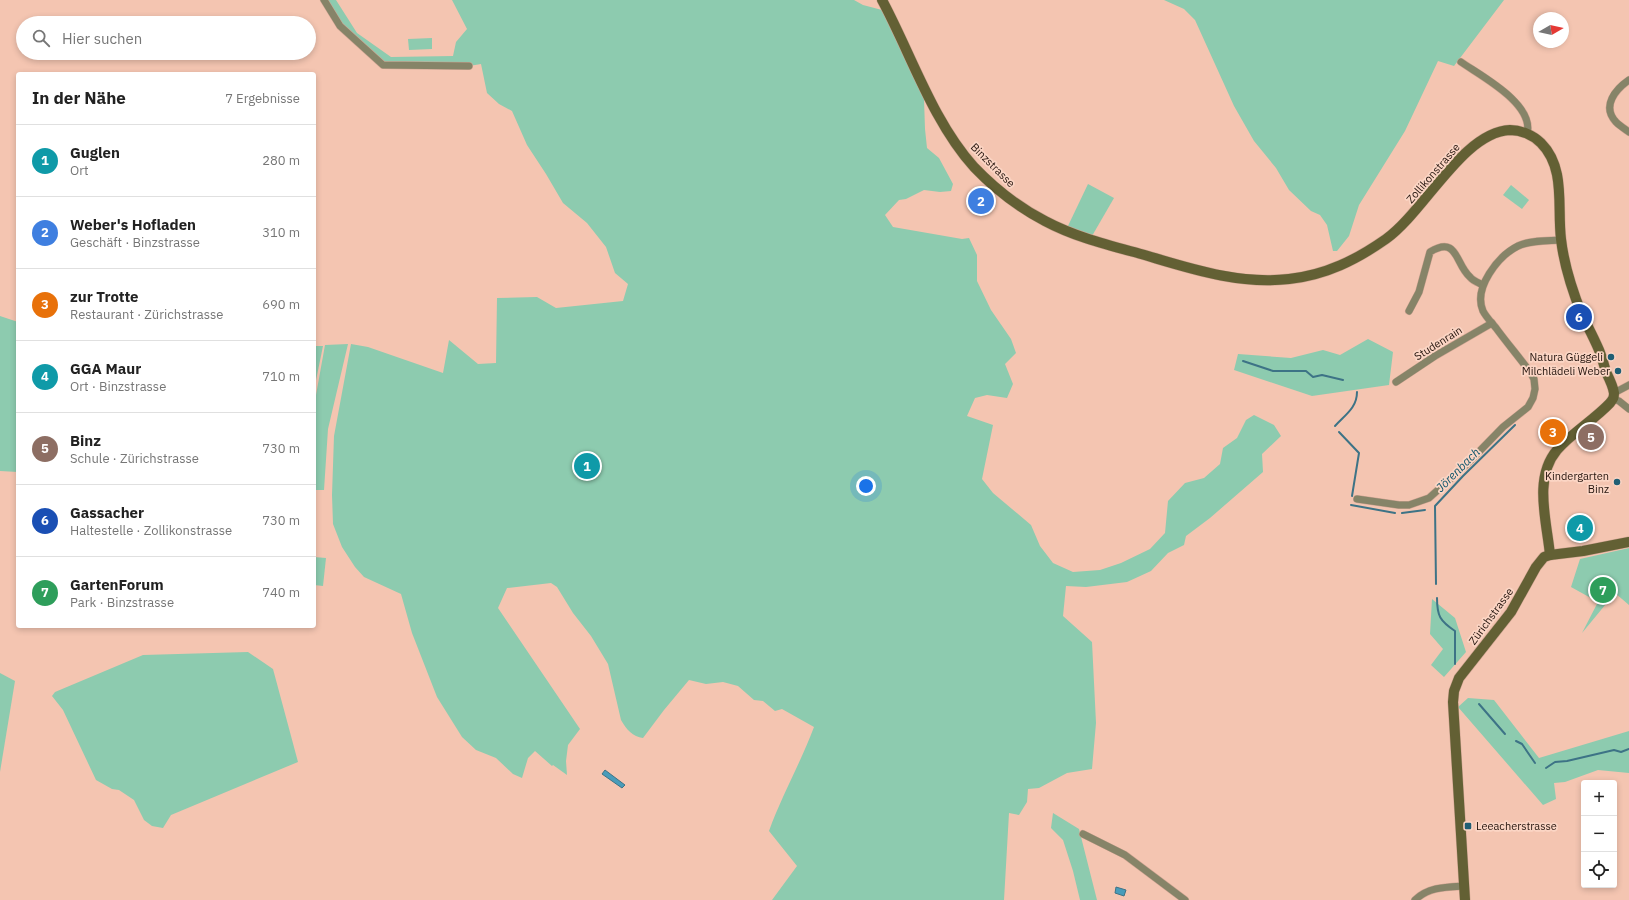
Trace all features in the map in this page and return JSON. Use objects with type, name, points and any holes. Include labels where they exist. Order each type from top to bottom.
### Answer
[{"type":"main road","name":"Binzstrasse","points":[[882,0],[945,127],[962,152],[994,187],[1022,208],[1046,222],[1064,230],[1088,239],[1187,267]]},
{"type":"main road","name":"Zollikonstrasse","points":[[1187,267],[1207,274],[1246,280],[1273,281],[1302,277],[1336,268],[1351,262],[1395,232],[1420,207],[1464,154],[1478,142],[1488,136],[1502,131],[1512,130],[1527,134],[1542,144],[1550,156],[1555,168],[1558,184],[1561,240],[1569,280],[1599,351],[1613,396]]},
{"type":"main road","points":[[1613,396],[1604,409],[1557,450],[1549,462],[1546,474],[1544,498],[1550,555],[1583,551],[1629,542]]},
{"type":"main road","name":"Zürichstrasse","points":[[1465,900],[1453,713],[1454,691],[1459,678],[1511,612],[1540,560],[1550,555]]},
{"type":"street","points":[[324,0],[340,26],[383,65],[468,66]]},
{"type":"street","points":[[1461,62],[1509,96],[1520,108],[1526,118],[1529,127],[1527,134]]},
{"type":"street","points":[[1629,80],[1614,93],[1610,107],[1616,121],[1629,132]]},
{"type":"street","points":[[1357,500],[1399,506],[1409,505],[1429,498],[1468,463],[1503,427],[1528,407],[1535,390],[1534,379],[1482,309],[1481,294],[1484,285],[1496,264],[1507,253],[1532,242],[1561,240]]},
{"type":"street","points":[[1409,311],[1419,292],[1430,252],[1438,248],[1444,247],[1451,249],[1456,254],[1469,277],[1484,285]]},
{"type":"street","name":"Studenrain","points":[[1396,382],[1441,352],[1492,323]]},
{"type":"street","points":[[1629,385],[1613,396],[1629,409]]},
{"type":"street","points":[[1083,834],[1124,855],[1185,900]]},
{"type":"street","points":[[1415,900],[1436,888],[1464,886]]},
{"type":"green space","points":[[324,0],[336,0],[357,33],[391,57],[453,56],[456,42],[467,29],[452,0],[854,0],[863,5],[882,10],[924,99],[927,148],[939,158],[953,184],[951,191],[940,192],[924,190],[906,199],[899,200],[885,215],[893,227],[962,239],[969,238],[977,255],[977,281],[991,310],[1011,339],[1016,353],[1005,364],[1013,384],[1007,398],[987,395],[975,398],[967,416],[993,425],[982,479],[993,493],[1031,525],[1040,546],[1053,563],[1073,572],[1100,570],[1121,563],[1150,549],[1165,533],[1168,501],[1185,483],[1204,478],[1220,464],[1223,448],[1237,438],[1246,420],[1254,415],[1274,425],[1281,436],[1262,454],[1263,472],[1210,518],[1186,536],[1184,545],[1168,553],[1151,571],[1127,582],[1086,587],[1066,586],[1063,616],[1092,642],[1096,723],[1092,769],[1067,773],[1039,788],[1028,789],[1027,802],[1019,815],[1009,813],[1004,900],[772,900],[797,866],[769,831],[814,727],[782,709],[775,711],[763,701],[754,700],[738,686],[723,682],[706,684],[689,680],[643,738],[636,736],[621,720],[608,664],[591,636],[573,613],[557,587],[551,583],[507,588],[498,608],[580,729],[568,745],[566,761],[567,775],[553,765],[552,766],[535,751],[528,758],[522,778],[513,774],[496,758],[476,750],[462,737],[437,697],[412,633],[401,594],[364,577],[355,567],[342,547],[333,524],[332,495],[334,436],[351,344],[368,347],[443,373],[449,340],[478,364],[496,363],[497,298],[537,297],[556,308],[623,301],[628,284],[615,273],[606,247],[587,223],[563,203],[527,145],[512,111],[499,104],[487,93],[481,64],[469,66],[383,65],[352,38]]},
{"type":"green space","points":[[1164,0],[1504,0],[1454,66],[1438,61],[1405,131],[1359,205],[1349,236],[1337,251],[1333,251],[1327,225],[1320,215],[1311,211],[1289,190],[1276,168],[1254,141],[1234,106],[1195,20],[1184,9]]},
{"type":"green space","points":[[432,38],[432,49],[409,50],[408,39]]},
{"type":"green space","points":[[1088,184],[1114,198],[1092,236],[1067,228]]},
{"type":"green space","points":[[1511,185],[1529,200],[1522,209],[1503,195]]},
{"type":"green space","points":[[0,316],[16,321],[16,472],[0,471]]},
{"type":"green space","points":[[1368,339],[1393,352],[1389,385],[1312,396],[1234,370],[1238,354],[1291,358],[1323,350],[1340,355]]},
{"type":"green space","points":[[348,344],[328,429],[324,490],[316,490],[316,395],[325,345]]},
{"type":"green space","points":[[316,346],[323,346],[316,380]]},
{"type":"green space","points":[[1629,548],[1629,605],[1615,593],[1582,633],[1598,602],[1571,587],[1580,559]]},
{"type":"green space","points":[[316,557],[326,558],[323,586],[316,585]]},
{"type":"green space","points":[[1432,599],[1455,618],[1466,652],[1444,677],[1431,665],[1443,649],[1430,634]]},
{"type":"green space","points":[[248,652],[273,669],[298,762],[171,815],[163,828],[152,826],[144,820],[134,800],[119,790],[112,789],[96,780],[63,710],[52,696],[55,692],[143,655]]},
{"type":"green space","points":[[0,673],[15,681],[0,772]]},
{"type":"green space","points":[[1468,698],[1494,700],[1539,758],[1629,731],[1629,773],[1598,770],[1565,782],[1554,783],[1556,799],[1543,805],[1458,707]]},
{"type":"green space","points":[[1053,813],[1079,829],[1097,900],[1080,900],[1063,840],[1051,828]]},
{"type":"water","points":[[605,770],[625,785],[622,788],[602,774]]},
{"type":"water","points":[[1116,887],[1126,890],[1124,896],[1115,893]]},
{"type":"waterway","points":[[1243,361],[1273,371],[1306,371],[1313,377],[1322,375],[1343,380]]},
{"type":"waterway","name":"Jörenbach","points":[[1335,426],[1353,407],[1357,392]]},
{"type":"waterway","name":"Jörenbach","points":[[1436,584],[1435,506],[1515,425]]},
{"type":"waterway","name":"Jörenbach","points":[[1339,432],[1359,453],[1352,496]]},
{"type":"waterway","name":"Jörenbach","points":[[1351,505],[1395,513]]},
{"type":"waterway","name":"Jörenbach","points":[[1402,513],[1425,510]]},
{"type":"waterway","name":"Jörenbach","points":[[1437,598],[1440,618],[1455,631],[1455,664]]},
{"type":"waterway","name":"Jörenbach","points":[[1479,704],[1505,734]]},
{"type":"waterway","name":"Jörenbach","points":[[1516,741],[1522,744],[1535,763]]},
{"type":"waterway","name":"Jörenbach","points":[[1546,768],[1555,762],[1567,761],[1614,750],[1621,752],[1629,749]]},
{"type":"place","name":"Weber's Hofladen","points":[[981,201]]},
{"type":"place","name":"Gassacher","points":[[1579,317]]},
{"type":"place","name":"Natura Güggeli","points":[[1611,357]]},
{"type":"place","name":"Milchlädeli Weber","points":[[1618,371]]},
{"type":"place","name":"zur Trotte","points":[[1553,432]]},
{"type":"place","name":"Binz","points":[[1591,437]]},
{"type":"place","name":"Guglen","points":[[587,466]]},
{"type":"place","name":"Kindergarten Binz","points":[[1617,482]]},
{"type":"place","name":"GGA Maur","points":[[1580,528]]},
{"type":"place","name":"GartenForum","points":[[1603,590]]},
{"type":"place","name":"Leeacherstrasse","points":[[1468,826]]}]
